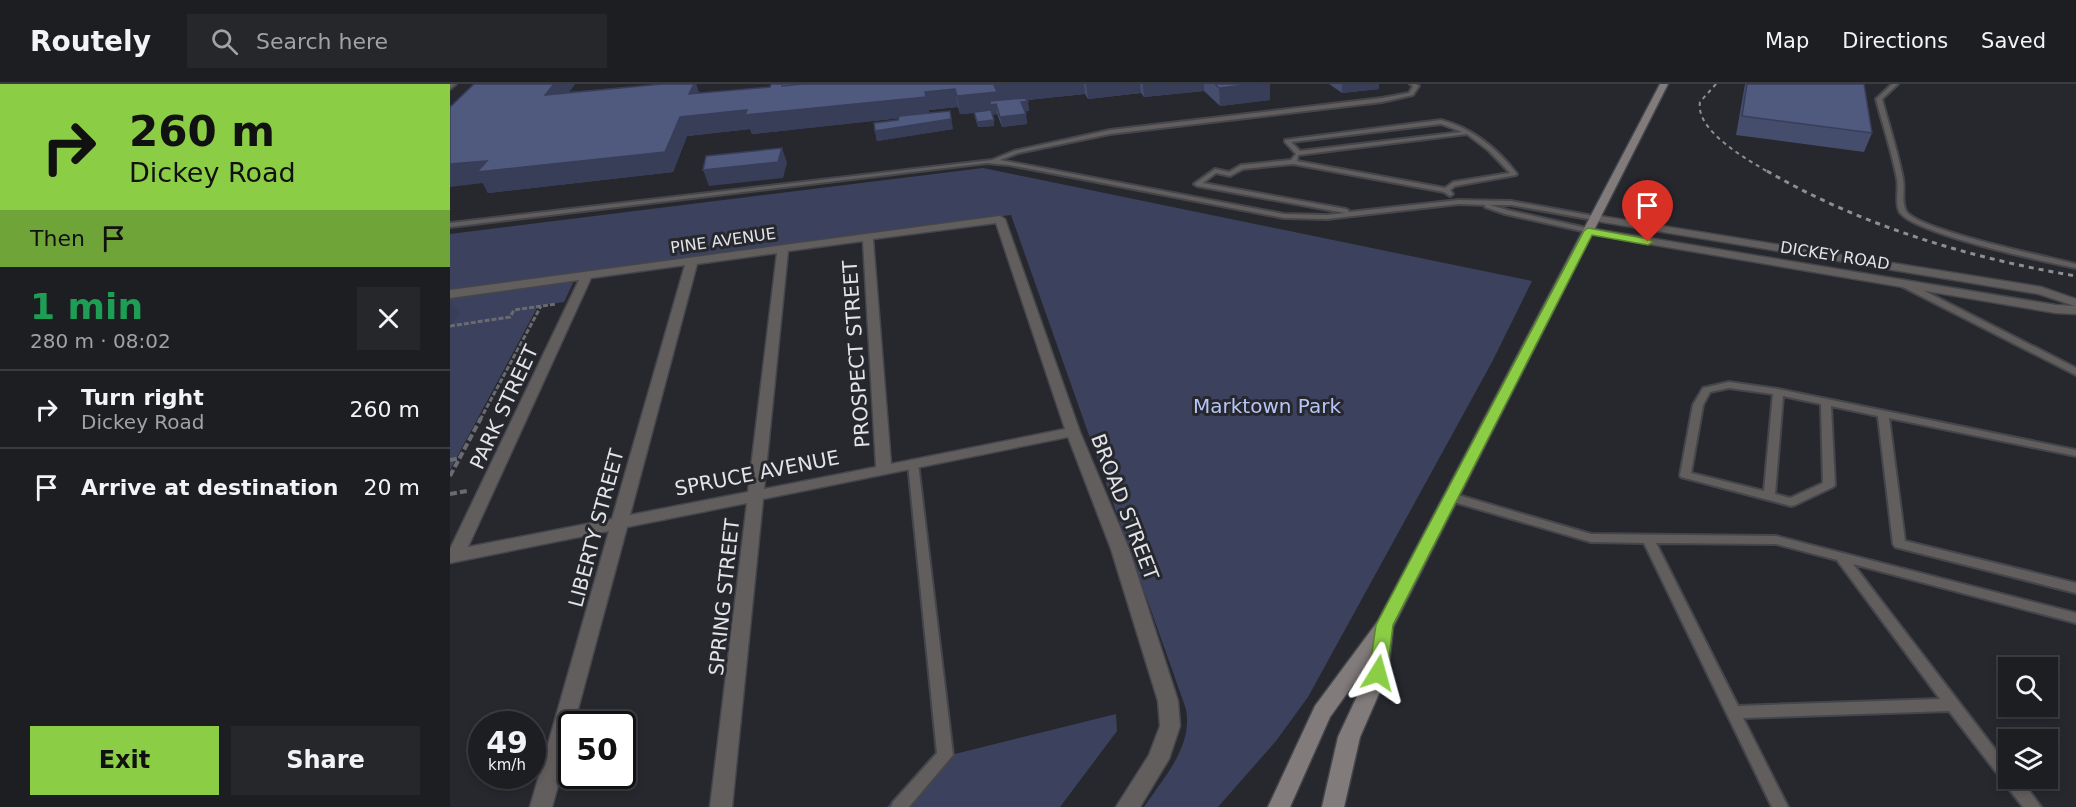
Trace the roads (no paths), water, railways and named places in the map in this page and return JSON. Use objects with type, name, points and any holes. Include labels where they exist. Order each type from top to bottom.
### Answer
[{"type":"main road","points":[[1279,807],[1322,712],[1384,625],[1664,84]]},
{"type":"main road","points":[[1333,807],[1349,737],[1378,673],[1384,625]]},
{"type":"street","name":"PINE AVENUE","points":[[450,294],[1000,219]]},
{"type":"street","name":"BROAD STREET","points":[[1000,219],[1072,432],[1120,549],[1168,700],[1170,726],[1158,759],[1127,807]]},
{"type":"street","name":"DICKEY ROAD","points":[[1592,225],[1922,271],[2041,291],[2076,303]]},
{"type":"street","name":"DICKEY ROAD","points":[[1592,225],[1990,298],[2076,310]]},
{"type":"street","name":"PROSPECT STREET","points":[[868,237],[884,469]]},
{"type":"street","name":"SPRING STREET","points":[[721,807],[783,248]]},
{"type":"street","name":"LIBERTY STREET","points":[[541,807],[692,261]]},
{"type":"street","points":[[1922,271],[1976,290],[1990,298]]},
{"type":"street","name":"PARK STREET","points":[[453,556],[587,275]]},
{"type":"street","name":"SPRUCE AVENUE","points":[[453,556],[1072,432]]},
{"type":"lane","points":[[450,87],[453,84]]},
{"type":"lane","points":[[992,161],[1016,152],[1110,132],[1382,100],[1412,94],[1416,86],[1413,84]]},
{"type":"lane","points":[[1894,84],[1879,99],[1901,182],[1899,202],[1905,217],[1914,223],[1944,232],[2076,266]]},
{"type":"lane","points":[[1298,153],[1287,141],[1440,122],[1452,124],[1500,155],[1514,174],[1453,184],[1446,190]]},
{"type":"lane","points":[[1298,153],[1465,133]]},
{"type":"lane","points":[[1293,162],[1298,153]]},
{"type":"lane","points":[[450,225],[992,161],[1284,216],[1327,217],[1459,202],[1510,203],[1592,225]]},
{"type":"lane","points":[[1357,213],[1197,184],[1215,171],[1230,174],[1240,167],[1293,162],[1446,190],[1459,202]]},
{"type":"lane","points":[[1479,203],[1505,213],[1592,225]]},
{"type":"lane","points":[[1900,282],[2076,372]]},
{"type":"lane","points":[[1826,402],[1829,485],[1791,502],[1684,475],[1698,405],[1706,390],[1729,385],[1778,392],[2076,453]]},
{"type":"lane","points":[[1769,496],[1778,392]]},
{"type":"lane","points":[[1883,414],[1899,544],[2076,588]]},
{"type":"lane","points":[[899,807],[945,755],[913,463]]},
{"type":"lane","points":[[1451,497],[1591,538],[1776,540],[2076,618]]},
{"type":"lane","points":[[1648,539],[1780,807]]},
{"type":"lane","points":[[1841,557],[1998,764]]},
{"type":"lane","points":[[1733,711],[1951,705]]},
{"type":"lane","points":[[2018,789],[2033,807]]},
{"type":"railway","points":[[1716,84],[1700,102],[1701,113],[1706,124],[1725,144],[1770,173]]},
{"type":"railway","points":[[1767,171],[1803,191],[1878,224],[1996,260],[2076,276]]},
{"type":"park label","name":"Marktown Park","points":[[1267,406]]}]
